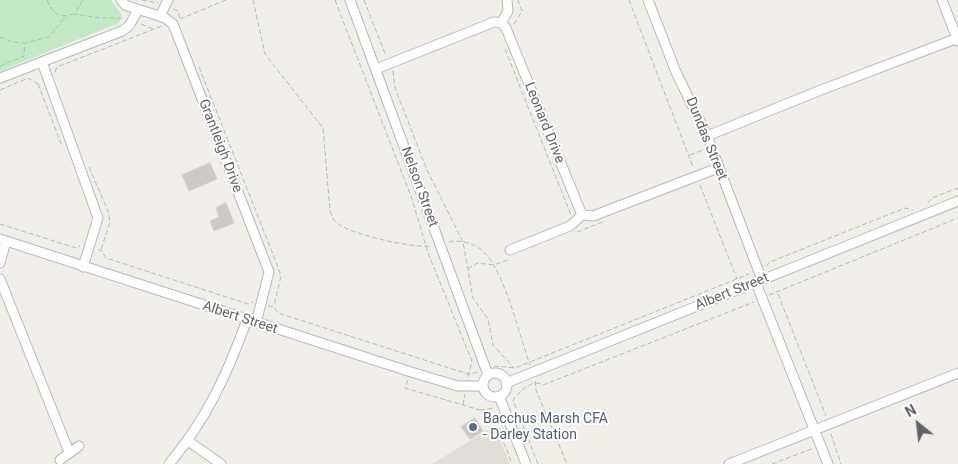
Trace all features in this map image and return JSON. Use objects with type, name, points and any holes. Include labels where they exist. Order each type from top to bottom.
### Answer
[{"type":"street","points":[[121,0],[125,5],[160,16],[170,23]]},
{"type":"street","points":[[160,16],[168,0]]},
{"type":"street","name":"Nelson Street","points":[[350,0],[488,375]]},
{"type":"street","points":[[376,69],[494,22],[501,23],[508,11],[507,0]]},
{"type":"street","name":"Dundas Street","points":[[648,0],[676,72],[707,136],[758,270],[762,298],[828,464]]},
{"type":"street","points":[[707,136],[821,90],[958,39],[942,0]]},
{"type":"street","points":[[0,78],[122,31],[138,10]]},
{"type":"street","name":"Grantleigh Drive","points":[[169,464],[188,441],[210,407],[251,321],[269,272],[170,23]]},
{"type":"street","name":"Leonard Drive","points":[[501,23],[506,28],[582,215]]},
{"type":"street","points":[[42,62],[98,218],[83,267]]},
{"type":"street","points":[[510,254],[574,223],[582,215],[593,216],[718,168]]},
{"type":"street","name":"Albert Street","points":[[506,382],[518,379],[958,201]]},
{"type":"street","points":[[0,263],[3,240]]},
{"type":"street","name":"Albert Street","points":[[3,240],[411,372],[458,386],[482,386]]},
{"type":"street","points":[[0,279],[69,452]]},
{"type":"street","points":[[729,464],[958,373]]},
{"type":"street","points":[[499,374],[506,382],[505,391],[499,396],[488,395],[482,386],[488,375],[499,374]]},
{"type":"street","points":[[499,396],[526,464]]},
{"type":"street","points":[[188,441],[221,464]]},
{"type":"street","points":[[60,460],[79,446]]},
{"type":"path","points":[[47,0],[53,12],[66,16],[74,14],[101,18],[125,18],[154,29]]},
{"type":"path","points":[[74,14],[82,0]]},
{"type":"path","points":[[38,84],[52,78],[57,68],[226,0]]},
{"type":"path","points":[[253,0],[265,54],[323,128],[330,210],[333,219],[346,228],[367,236],[428,247],[454,241],[463,242],[484,251],[494,265],[518,327],[529,362],[737,279],[758,270],[770,262],[882,217],[905,208],[913,210]]},
{"type":"path","points":[[335,0],[412,199],[428,247],[428,253],[472,362],[463,405]]},
{"type":"path","points":[[364,0],[393,71],[395,88],[427,170],[463,242],[472,293],[488,319],[493,344],[514,368],[522,389]]},
{"type":"path","points":[[628,0],[737,279]]},
{"type":"path","points":[[0,37],[12,42],[37,42],[49,37],[66,16]]},
{"type":"path","points":[[0,66],[24,56],[24,43]]},
{"type":"path","points":[[504,48],[577,232],[612,218]]},
{"type":"path","points":[[0,90],[28,78],[38,84],[65,154]]},
{"type":"path","points":[[689,156],[710,147]]},
{"type":"path","points":[[927,204],[932,198],[958,188]]},
{"type":"path","points":[[538,464],[513,400],[522,389],[536,383],[543,385],[958,218]]},
{"type":"path","points":[[468,269],[477,263],[494,265],[510,254]]},
{"type":"path","points":[[778,292],[841,464]]},
{"type":"path","points":[[417,357],[405,388],[480,410],[494,422],[512,464]]},
{"type":"path","points":[[536,383],[536,390],[567,464]]},
{"type":"path","points":[[772,464],[833,441]]},
{"type":"shaded area","points":[[494,426],[510,464],[432,464]]},
{"type":"green space","points":[[0,0],[111,0],[122,15],[119,23],[0,71]]},
{"type":"building","points":[[210,163],[217,179],[189,191],[182,175]]},
{"type":"building","points":[[226,203],[234,223],[214,231],[210,221],[219,217],[216,208]]},
{"type":"building","points":[[475,418],[483,431],[470,439],[461,427]]},
{"type":"place","name":"Bacchus Marsh CFA - Darley Station","points":[[473,427]]}]
